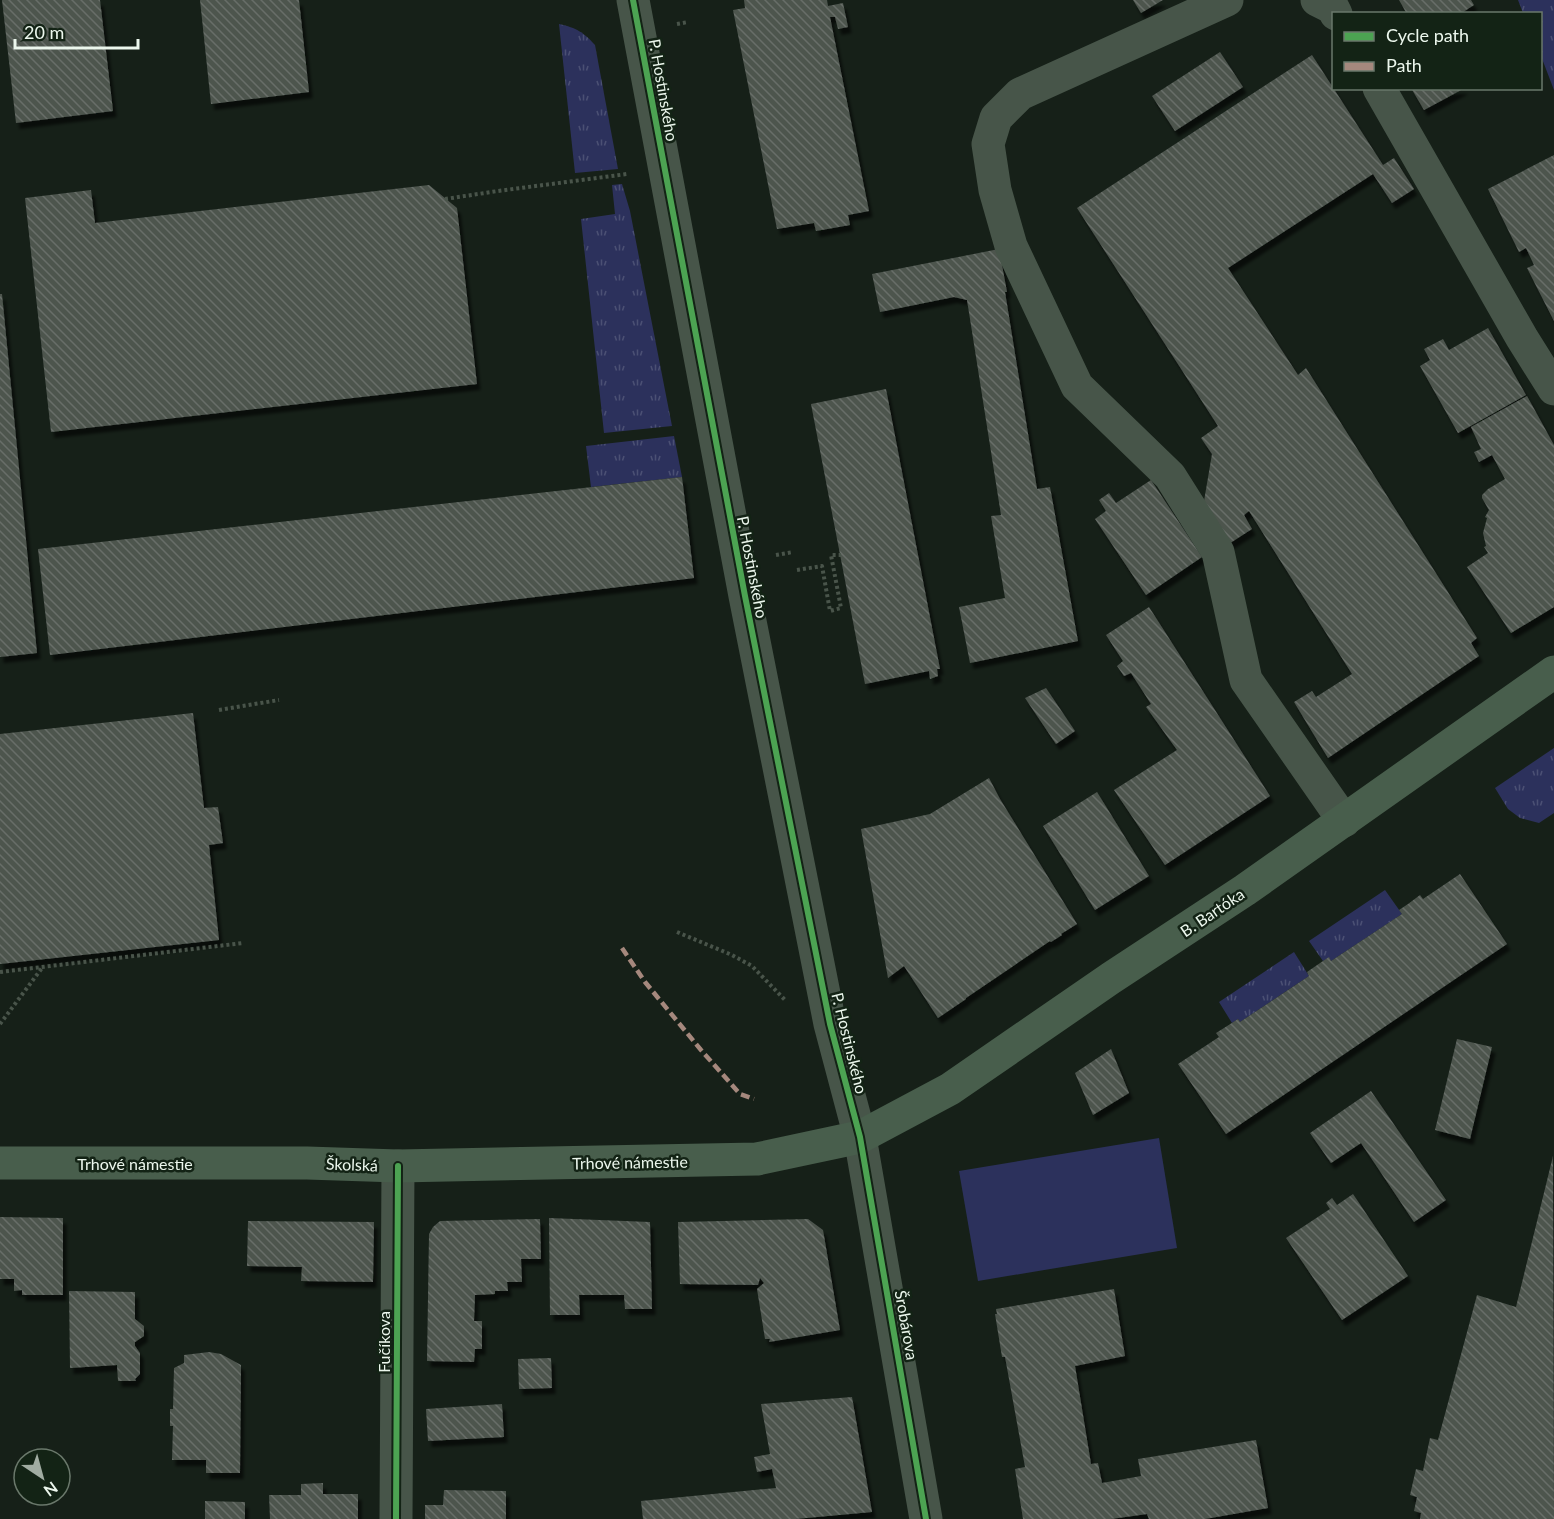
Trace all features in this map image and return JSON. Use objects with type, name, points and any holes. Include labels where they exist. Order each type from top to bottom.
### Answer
[{"type":"main road","name":"B. Bartóka","points":[[860,1137],[950,1089],[1111,978],[1245,890],[1554,672]]},
{"type":"main road","name":"Trhové námestie","points":[[398,1166],[757,1159],[860,1137]]},
{"type":"main road","name":"Trhové námestie","points":[[0,1163],[306,1163]]},
{"type":"main road","name":"Školská","points":[[306,1163],[398,1166]]},
{"type":"street","name":"P. Hostinského","points":[[633,0],[745,596],[823,989],[860,1137]]},
{"type":"street","points":[[1227,0],[1020,94],[996,118],[988,144],[995,190],[1011,246],[1077,386],[1170,476],[1218,552],[1246,680],[1344,821]]},
{"type":"street","points":[[1317,0],[1333,8],[1335,12]]},
{"type":"street","points":[[1380,90],[1522,338],[1554,389]]},
{"type":"street","name":"Šrobárova","points":[[860,1137],[926,1519]]},
{"type":"street","name":"Fučíkova","points":[[396,1519],[398,1166]]},
{"type":"path","points":[[446,199],[630,173]]},
{"type":"path","points":[[768,557],[793,552]]},
{"type":"path","points":[[797,570],[822,566],[830,611],[841,608],[831,555],[841,555]]},
{"type":"path","points":[[219,710],[279,700]]},
{"type":"path","points":[[677,932],[752,966],[785,1000]]},
{"type":"path","points":[[0,972],[243,943]]},
{"type":"path","points":[[0,1024],[43,967]]},
{"type":"green space","points":[[1518,0],[1554,0],[1554,90],[1542,59],[1542,12],[1523,12]]},
{"type":"green space","points":[[559,24],[579,31],[595,45],[618,169],[575,173]]},
{"type":"green space","points":[[622,184],[630,211],[672,426],[604,433],[581,219],[615,214],[612,185]]},
{"type":"green space","points":[[674,436],[682,477],[591,487],[586,446]]},
{"type":"green space","points":[[1554,748],[1554,813],[1539,823],[1520,818],[1508,809],[1495,788]]},
{"type":"green space","points":[[1385,890],[1402,914],[1331,961],[1329,958],[1323,961],[1309,941]]},
{"type":"green space","points":[[1294,952],[1309,976],[1240,1022],[1238,1019],[1232,1023],[1219,1002]]},
{"type":"green space","points":[[1159,1138],[1177,1248],[978,1281],[959,1171]]},
{"type":"building","points":[[2,0],[100,0],[113,111],[16,123]]},
{"type":"building","points":[[200,0],[299,0],[309,92],[211,104]]},
{"type":"building","points":[[744,0],[827,0],[828,6],[843,3],[848,27],[838,29],[835,17],[830,17],[869,211],[848,215],[850,225],[816,231],[814,223],[777,229],[733,10],[745,8]]},
{"type":"building","points":[[1133,0],[1163,0],[1141,13]]},
{"type":"building","points":[[1399,0],[1471,0],[1474,5],[1463,12],[1406,12]]},
{"type":"building","points":[[1220,52],[1243,87],[1175,131],[1152,96]]},
{"type":"building","points":[[1312,55],[1332,86],[1332,90],[1335,90],[1383,165],[1394,158],[1414,189],[1392,203],[1373,174],[1228,268],[1298,375],[1306,368],[1477,638],[1471,643],[1479,656],[1328,758],[1294,702],[1312,691],[1316,697],[1352,674],[1249,511],[1244,515],[1252,529],[1227,545],[1203,507],[1212,454],[1201,438],[1218,426],[1077,208]]},
{"type":"building","points":[[1412,90],[1461,90],[1424,110]]},
{"type":"building","points":[[1554,155],[1554,321],[1527,268],[1534,265],[1526,248],[1519,252],[1488,189]]},
{"type":"building","points":[[429,185],[457,208],[477,384],[51,432],[25,198],[91,190],[95,223]]},
{"type":"building","points":[[999,249],[1037,489],[1050,487],[1078,641],[970,663],[959,607],[1005,598],[991,516],[1001,515],[967,300],[954,297],[880,312],[872,274]]},
{"type":"building","points":[[0,294],[2,294],[37,653],[0,657]]},
{"type":"building","points":[[1488,328],[1526,395],[1458,433],[1420,366],[1430,360],[1424,349],[1443,339],[1449,350]]},
{"type":"building","points":[[886,389],[940,669],[937,669],[938,676],[930,679],[929,671],[865,684],[811,404]]},
{"type":"building","points":[[1527,396],[1554,445],[1554,607],[1511,633],[1467,567],[1488,553],[1484,547],[1486,546],[1483,533],[1487,518],[1485,517],[1489,510],[1482,495],[1505,479],[1492,455],[1479,462],[1474,452],[1481,449],[1471,427]]},
{"type":"building","points":[[682,477],[694,578],[50,655],[38,549]]},
{"type":"building","points":[[1151,480],[1202,557],[1146,595],[1095,519],[1106,511],[1099,500],[1109,493],[1116,503]]},
{"type":"building","points":[[1149,607],[1270,796],[1165,865],[1114,790],[1177,750],[1146,707],[1151,704],[1131,673],[1124,676],[1117,666],[1123,661],[1106,635]]},
{"type":"building","points":[[1046,688],[1075,731],[1056,744],[1025,698]]},
{"type":"building","points":[[193,713],[204,808],[218,807],[223,843],[209,845],[219,940],[0,964],[0,734]]},
{"type":"building","points":[[989,778],[1077,924],[938,1018],[904,966],[888,978],[861,829],[930,814]]},
{"type":"building","points":[[1097,792],[1149,876],[1095,910],[1043,826]]},
{"type":"building","points":[[1460,874],[1507,944],[1226,1134],[1178,1064],[1219,1037],[1216,1033],[1238,1019],[1240,1022],[1309,976],[1307,972],[1323,961],[1329,957],[1331,961],[1402,914],[1399,910],[1420,895],[1423,899]]},
{"type":"building","points":[[1457,1039],[1492,1047],[1470,1139],[1435,1130]]},
{"type":"building","points":[[1111,1049],[1129,1093],[1093,1115],[1075,1073]]},
{"type":"building","points":[[1371,1091],[1446,1200],[1414,1222],[1361,1143],[1331,1163],[1310,1133]]},
{"type":"building","points":[[1553,1156],[1554,1519],[1420,1519],[1421,1513],[1414,1511],[1417,1497],[1410,1495],[1416,1469],[1423,1471],[1430,1438],[1438,1440],[1477,1295],[1516,1307]]},
{"type":"building","points":[[1353,1194],[1408,1276],[1342,1320],[1286,1238],[1330,1209],[1326,1203],[1332,1198],[1337,1205]]},
{"type":"building","points":[[0,1217],[63,1218],[63,1295],[22,1295],[22,1290],[14,1291],[14,1279],[0,1279]]},
{"type":"building","points":[[549,1218],[650,1222],[652,1309],[625,1309],[624,1295],[579,1295],[580,1315],[550,1315]]},
{"type":"building","points":[[540,1219],[541,1259],[521,1259],[522,1282],[507,1282],[508,1291],[475,1295],[474,1321],[482,1321],[482,1349],[475,1349],[474,1362],[427,1361],[429,1234],[433,1227],[440,1221]]},
{"type":"building","points":[[808,1219],[823,1230],[840,1330],[769,1342],[770,1339],[765,1339],[757,1289],[764,1283],[760,1278],[758,1285],[680,1284],[678,1222]]},
{"type":"building","points":[[248,1221],[374,1222],[373,1282],[301,1281],[302,1267],[247,1266]]},
{"type":"building","points":[[1114,1289],[1125,1356],[1075,1366],[1091,1464],[1098,1463],[1102,1483],[1141,1476],[1138,1459],[1256,1440],[1268,1508],[1205,1519],[1149,1519],[1147,1514],[1111,1519],[1023,1519],[1015,1469],[1025,1467],[1005,1357],[1002,1357],[996,1309]]},
{"type":"building","points":[[69,1291],[135,1292],[135,1319],[144,1326],[144,1336],[135,1342],[140,1353],[140,1374],[135,1379],[136,1381],[118,1381],[117,1365],[70,1368]]},
{"type":"building","points":[[209,1352],[221,1354],[241,1365],[240,1473],[206,1473],[206,1460],[172,1460],[173,1426],[170,1426],[170,1409],[173,1409],[174,1368],[184,1363],[184,1355]]},
{"type":"building","points":[[551,1358],[552,1388],[519,1389],[518,1359]]},
{"type":"building","points":[[852,1397],[872,1512],[795,1519],[643,1519],[641,1501],[776,1488],[772,1469],[757,1472],[754,1457],[770,1454],[761,1404]]},
{"type":"building","points":[[502,1404],[504,1437],[428,1441],[426,1409]]},
{"type":"building","points":[[323,1483],[323,1494],[358,1494],[358,1519],[270,1519],[269,1495],[301,1495],[301,1484]]},
{"type":"building","points":[[444,1490],[506,1491],[506,1519],[425,1519],[425,1505],[443,1505]]},
{"type":"building","points":[[205,1501],[245,1502],[245,1519],[205,1519]]},
{"type":"marked path","points":[[622,948],[645,982],[701,1050],[740,1094],[754,1099]]},
{"type":"cycle path","points":[[633,0],[745,596],[830,1024],[860,1137],[926,1519]]},
{"type":"cycle path","points":[[396,1519],[398,1166]]}]
